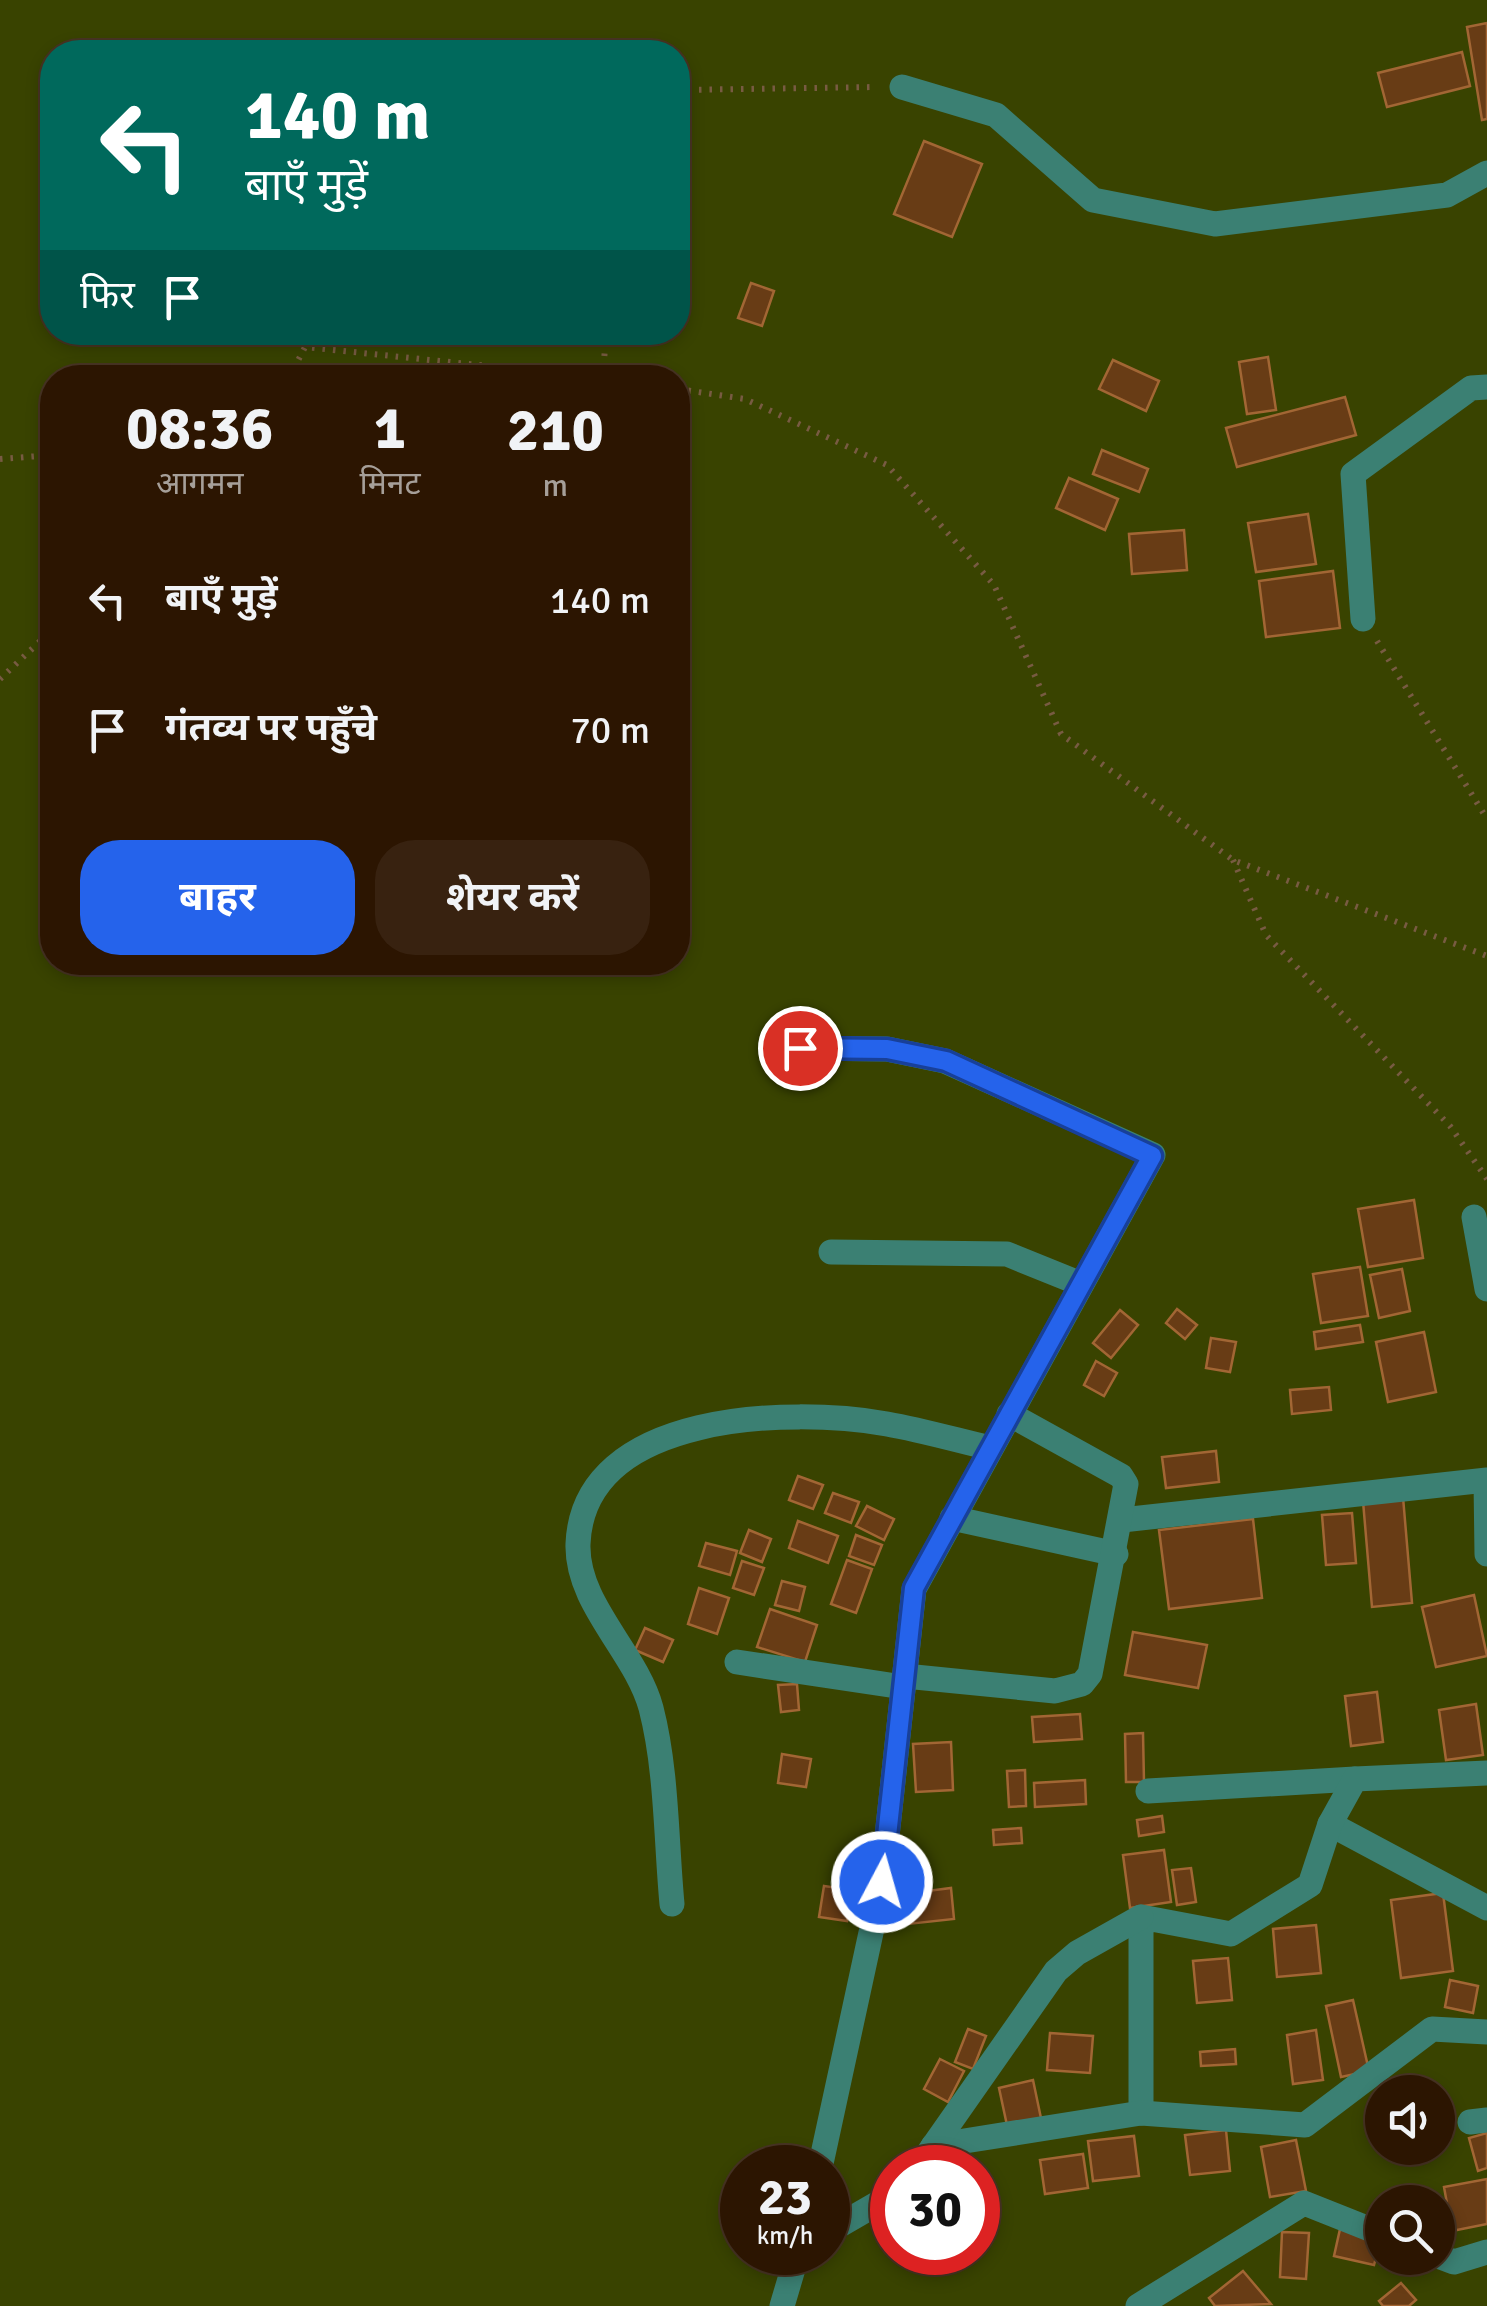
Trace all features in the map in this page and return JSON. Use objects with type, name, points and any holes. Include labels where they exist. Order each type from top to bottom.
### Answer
[{"type":"street","points":[[902,86],[996,115],[1094,200],[1215,224],[1447,195],[1487,173]]},
{"type":"street","points":[[1363,618],[1352,474],[1471,388],[1487,386]]},
{"type":"street","points":[[800,1048],[887,1049],[946,1061],[1152,1156],[914,1588],[882,1882],[825,2145]]},
{"type":"street","points":[[1474,1217],[1487,1289]]},
{"type":"street","points":[[831,1252],[995,1252],[1024,1257],[1082,1284]]},
{"type":"street","points":[[737,1662],[904,1682],[1055,1692],[1082,1684],[1090,1674],[1116,1554],[1124,1479],[1009,1414]]},
{"type":"street","points":[[672,1904],[652,1710],[639,1675],[592,1595],[578,1545],[587,1504],[598,1481],[618,1462],[649,1444],[719,1424],[763,1420],[887,1424],[990,1448]]},
{"type":"street","points":[[1122,1520],[1486,1480],[1487,1554]]},
{"type":"street","points":[[952,1518],[1116,1554]]},
{"type":"street","points":[[1148,1791],[1487,1773]]},
{"type":"street","points":[[935,2145],[1056,1970],[1077,1952],[1141,1917],[1231,1934],[1310,1885],[1330,1824],[1355,1779]]},
{"type":"street","points":[[1330,1824],[1487,1908]]},
{"type":"street","points":[[1141,1917],[1141,2113]]},
{"type":"street","points":[[940,2145],[1141,2113],[1305,2125],[1432,2028],[1487,2032]]},
{"type":"street","points":[[1138,2306],[1304,2202],[1365,2227]]},
{"type":"street","points":[[1455,2262],[1487,2252]]},
{"type":"street","points":[[782,2306],[791,2275]]},
{"type":"path","points":[[690,90],[902,86]]},
{"type":"path","points":[[295,365],[304,347],[484,365]]},
{"type":"path","points":[[690,391],[745,399],[886,465],[994,585],[1062,734],[1232,860],[1487,956]]},
{"type":"path","points":[[0,459],[40,456]]},
{"type":"path","points":[[1363,618],[1487,819]]},
{"type":"path","points":[[0,679],[40,641]]},
{"type":"path","points":[[1232,860],[1266,935],[1450,1126],[1487,1178]]},
{"type":"green space","points":[[0,0],[1487,0],[1487,2306],[0,2306]]},
{"type":"building","points":[[1487,23],[1487,119],[1482,120],[1467,27]]},
{"type":"building","points":[[1462,52],[1470,86],[1387,107],[1378,73]]},
{"type":"building","points":[[924,141],[982,164],[952,237],[894,214]]},
{"type":"building","points":[[751,283],[774,291],[762,326],[738,318]]},
{"type":"building","points":[[1268,357],[1276,410],[1247,414],[1239,362]]},
{"type":"building","points":[[1113,360],[1159,381],[1146,411],[1099,389]]},
{"type":"building","points":[[1345,397],[1356,435],[1237,467],[1226,428]]},
{"type":"building","points":[[1102,450],[1148,469],[1139,492],[1093,474]]},
{"type":"building","points":[[1069,478],[1118,499],[1105,530],[1056,508]]},
{"type":"building","points":[[1308,514],[1316,564],[1256,572],[1248,523]]},
{"type":"building","points":[[1184,530],[1187,570],[1132,574],[1129,534]]},
{"type":"building","points":[[1333,571],[1340,628],[1266,637],[1259,581]]},
{"type":"building","points":[[1414,1200],[1423,1258],[1368,1267],[1358,1209]]},
{"type":"building","points":[[1360,1267],[1368,1316],[1321,1323],[1313,1274]]},
{"type":"building","points":[[1402,1269],[1410,1311],[1379,1318],[1370,1275]]},
{"type":"building","points":[[1177,1309],[1197,1325],[1185,1339],[1166,1323]]},
{"type":"building","points":[[1120,1310],[1138,1325],[1111,1358],[1093,1343]]},
{"type":"building","points":[[1360,1325],[1363,1342],[1316,1349],[1314,1332]]},
{"type":"building","points":[[1424,1332],[1436,1392],[1388,1402],[1376,1342]]},
{"type":"building","points":[[1211,1338],[1236,1342],[1230,1372],[1206,1368]]},
{"type":"building","points":[[1096,1361],[1117,1373],[1104,1396],[1084,1385]]},
{"type":"building","points":[[1329,1387],[1331,1410],[1292,1414],[1290,1390]]},
{"type":"building","points":[[1216,1451],[1219,1482],[1166,1488],[1162,1457]]},
{"type":"building","points":[[798,1476],[823,1485],[813,1509],[789,1500]]},
{"type":"building","points":[[833,1493],[859,1502],[851,1523],[825,1513]]},
{"type":"building","points":[[1403,1497],[1412,1603],[1372,1607],[1363,1501]]},
{"type":"building","points":[[867,1506],[894,1519],[884,1540],[856,1526]]},
{"type":"building","points":[[1352,1513],[1356,1563],[1326,1565],[1322,1515]]},
{"type":"building","points":[[1253,1519],[1262,1598],[1169,1609],[1159,1530]]},
{"type":"building","points":[[798,1521],[838,1536],[828,1563],[789,1548]]},
{"type":"building","points":[[749,1530],[771,1539],[762,1562],[740,1553]]},
{"type":"building","points":[[856,1535],[882,1545],[874,1565],[849,1556]]},
{"type":"building","points":[[706,1543],[737,1551],[730,1575],[699,1566]]},
{"type":"building","points":[[847,1560],[872,1569],[856,1613],[831,1604]]},
{"type":"building","points":[[742,1561],[764,1568],[754,1595],[733,1588]]},
{"type":"building","points":[[782,1581],[805,1587],[799,1611],[775,1605]]},
{"type":"building","points":[[699,1588],[729,1598],[717,1634],[688,1624]]},
{"type":"building","points":[[1474,1595],[1487,1656],[1436,1667],[1422,1607]]},
{"type":"building","points":[[770,1609],[817,1625],[805,1662],[757,1647]]},
{"type":"building","points":[[645,1628],[673,1640],[663,1662],[635,1650]]},
{"type":"building","points":[[1133,1632],[1207,1645],[1198,1688],[1125,1675]]},
{"type":"building","points":[[797,1684],[799,1710],[781,1712],[778,1685]]},
{"type":"building","points":[[1377,1692],[1383,1742],[1351,1746],[1345,1696]]},
{"type":"building","points":[[1476,1704],[1483,1755],[1446,1760],[1439,1710]]},
{"type":"building","points":[[1080,1714],[1082,1739],[1034,1742],[1032,1717]]},
{"type":"building","points":[[1143,1733],[1144,1782],[1126,1782],[1125,1734]]},
{"type":"building","points":[[951,1742],[953,1790],[916,1792],[913,1744]]},
{"type":"building","points":[[782,1754],[811,1759],[806,1787],[778,1783]]},
{"type":"building","points":[[1025,1770],[1026,1806],[1009,1807],[1007,1771]]},
{"type":"building","points":[[1085,1780],[1086,1804],[1035,1807],[1034,1783]]},
{"type":"building","points":[[1162,1816],[1164,1832],[1139,1836],[1137,1820]]},
{"type":"building","points":[[1021,1828],[1022,1843],[994,1845],[993,1830]]},
{"type":"building","points":[[1164,1850],[1171,1902],[1130,1908],[1123,1855]]},
{"type":"building","points":[[1191,1868],[1196,1902],[1177,1905],[1172,1870]]},
{"type":"building","points":[[824,1886],[852,1890],[847,1921],[819,1917]]},
{"type":"building","points":[[951,1888],[954,1919],[908,1924],[904,1894]]},
{"type":"building","points":[[1443,1893],[1453,1971],[1401,1978],[1391,1900]]},
{"type":"building","points":[[1316,1925],[1321,1973],[1277,1977],[1273,1929]]},
{"type":"building","points":[[1228,1958],[1232,2000],[1197,2003],[1193,1961]]},
{"type":"building","points":[[1450,1980],[1478,1986],[1473,2013],[1445,2007]]},
{"type":"building","points":[[1353,2000],[1369,2071],[1341,2077],[1326,2006]]},
{"type":"building","points":[[968,2029],[986,2036],[973,2069],[955,2062]]},
{"type":"building","points":[[1316,2030],[1323,2080],[1293,2084],[1287,2035]]},
{"type":"building","points":[[1050,2033],[1093,2036],[1090,2073],[1047,2070]]},
{"type":"building","points":[[1235,2049],[1236,2064],[1201,2066],[1200,2052]]},
{"type":"building","points":[[940,2059],[964,2071],[948,2102],[924,2089]]},
{"type":"building","points":[[1033,2080],[1042,2123],[1008,2130],[999,2088]]},
{"type":"building","points":[[1226,2130],[1230,2171],[1190,2175],[1185,2135]]},
{"type":"building","points":[[1487,2133],[1487,2168],[1478,2171],[1469,2138]]},
{"type":"building","points":[[1134,2136],[1139,2176],[1093,2181],[1088,2141]]},
{"type":"building","points":[[1296,2140],[1306,2191],[1270,2197],[1261,2147]]},
{"type":"building","points":[[1083,2154],[1088,2188],[1045,2194],[1040,2160]]},
{"type":"building","points":[[1487,2179],[1487,2224],[1455,2230],[1455,2185]]},
{"type":"building","points":[[1340,2229],[1365,2234],[1365,2263],[1334,2256]]},
{"type":"building","points":[[1282,2232],[1309,2233],[1306,2279],[1280,2277]]},
{"type":"building","points":[[1243,2271],[1271,2304],[1215,2306],[1209,2298]]},
{"type":"building","points":[[1401,2283],[1416,2300],[1409,2306],[1383,2306],[1379,2301]]},
{"type":"route","points":[[800,1048],[887,1049],[946,1061],[1152,1156],[914,1588],[882,1882]]}]
